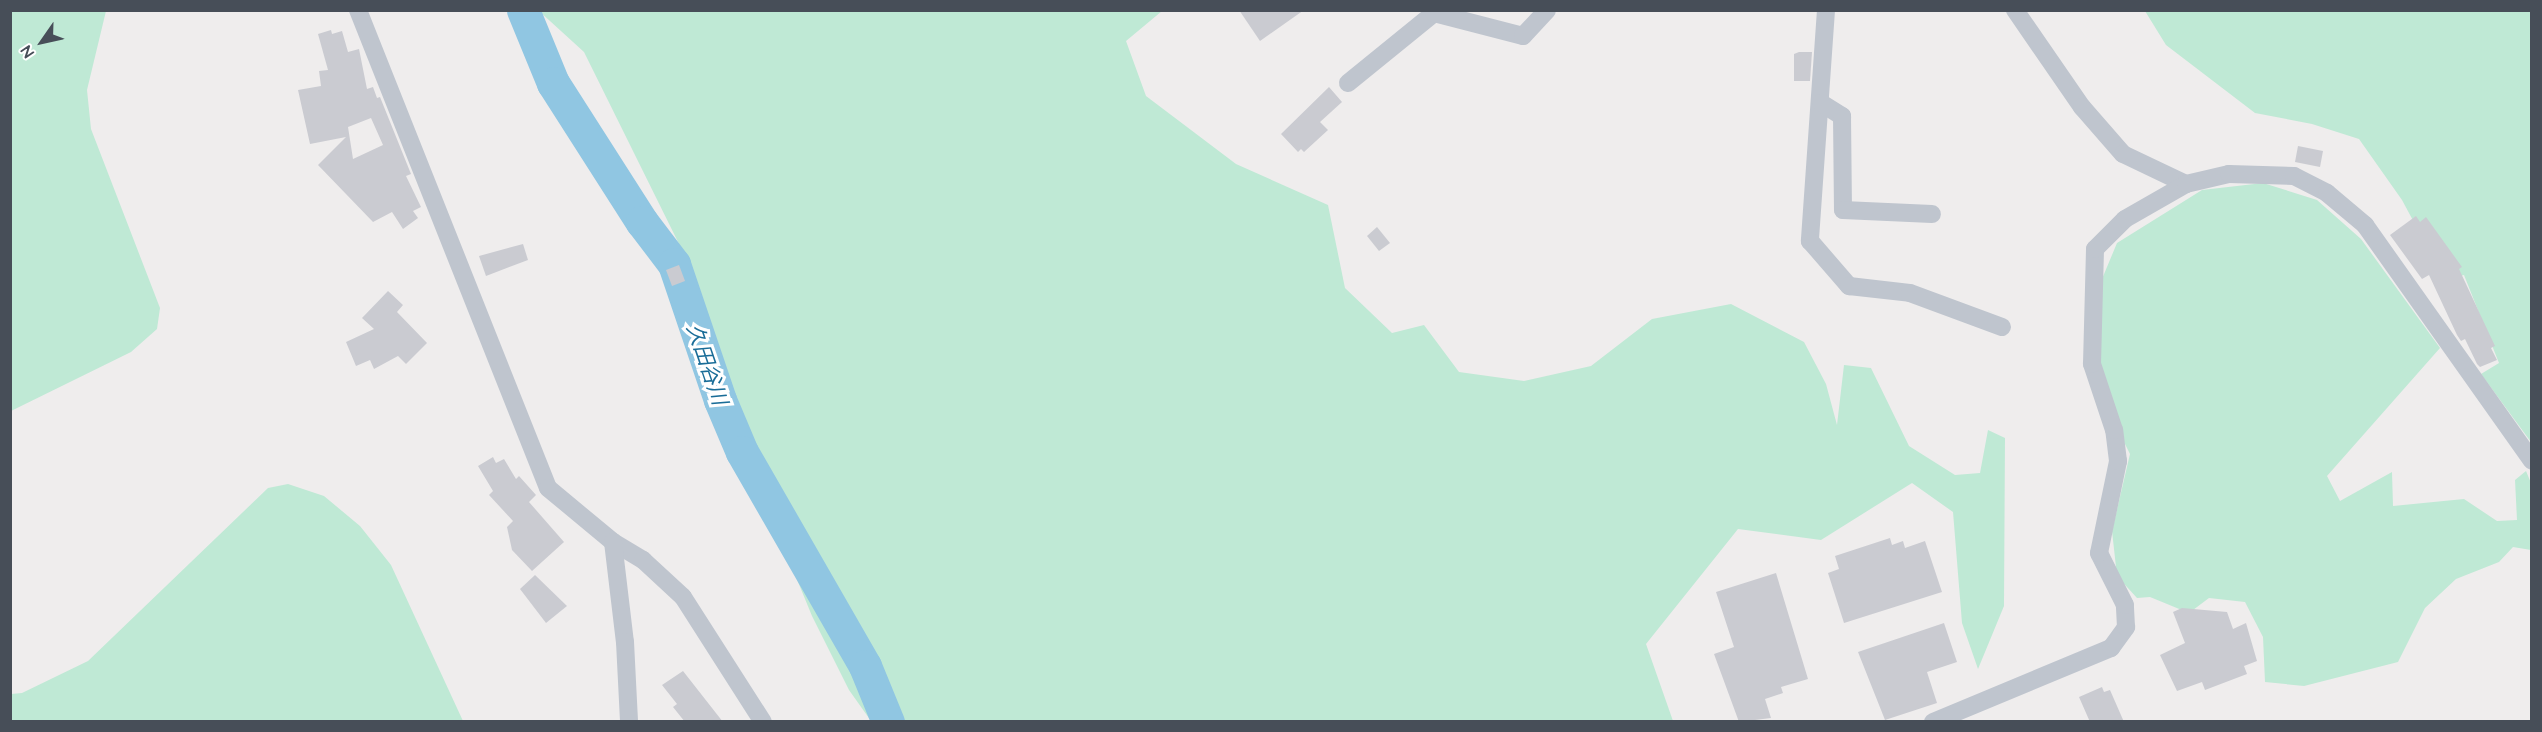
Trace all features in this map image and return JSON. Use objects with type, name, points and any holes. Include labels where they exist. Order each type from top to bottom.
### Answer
[{"type":"street","points":[[358,10],[548,488],[613,542],[643,560],[683,597],[763,722]]},
{"type":"street","points":[[1348,83],[1434,13],[1523,36],[1547,10]]},
{"type":"street","points":[[1826,10],[1810,241],[1849,286],[1910,293],[2002,327]]},
{"type":"street","points":[[2015,10],[2082,107],[2123,154],[2186,184]]},
{"type":"street","points":[[1821,103],[1842,116],[1843,210],[1932,214]]},
{"type":"street","points":[[1933,722],[2111,648],[2126,627],[2125,605],[2099,553],[2118,461],[2114,430],[2092,364],[2095,249],[2125,219],[2186,184],[2229,174],[2294,176],[2327,193],[2365,225],[2532,461]]},
{"type":"street","points":[[613,542],[625,642],[629,722]]},
{"type":"green space","points":[[11,10],[106,11],[87,90],[91,129],[160,308],[157,329],[131,352],[11,411]]},
{"type":"green space","points":[[539,11],[1162,11],[1126,41],[1146,96],[1236,164],[1328,205],[1345,288],[1392,333],[1424,325],[1459,372],[1524,381],[1591,366],[1652,319],[1731,304],[1804,342],[1826,384],[1837,425],[1844,365],[1871,368],[1909,446],[1955,475],[1980,473],[1988,430],[2005,438],[2004,606],[1978,669],[1962,623],[1953,512],[1912,483],[1821,540],[1738,529],[1646,644],[1673,721],[871,721],[849,690],[812,616],[759,487],[680,246],[584,52]]},
{"type":"green space","points":[[2145,11],[2531,11],[2531,442],[2481,374],[2499,363],[2464,275],[2445,280],[2402,200],[2359,139],[2312,124],[2255,113],[2166,45]]},
{"type":"green space","points":[[2263,183],[2317,200],[2361,239],[2440,348],[2327,476],[2340,501],[2392,472],[2393,506],[2464,499],[2497,521],[2517,520],[2515,480],[2526,471],[2531,483],[2531,550],[2513,547],[2499,562],[2456,579],[2425,608],[2398,662],[2304,686],[2265,682],[2263,637],[2245,602],[2209,598],[2189,613],[2150,597],[2137,598],[2117,576],[2112,531],[2130,454],[2108,410],[2098,356],[2102,279],[2117,243],[2202,190]]},
{"type":"green space","points":[[288,484],[324,496],[360,526],[391,565],[463,721],[11,721],[11,694],[22,693],[88,661],[268,488]]},
{"type":"building","points":[[1239,10],[1304,10],[1260,41]]},
{"type":"building","points":[[331,30],[332,34],[342,31],[348,52],[359,49],[367,89],[373,87],[377,98],[380,97],[411,174],[406,176],[421,207],[413,211],[418,218],[403,229],[392,212],[373,222],[318,165],[346,137],[310,144],[298,90],[321,86],[319,71],[328,70],[318,34]],"holes":[[[371,118],[383,145],[353,159],[348,127]]]},
{"type":"building","points":[[1812,52],[1810,81],[1794,81],[1794,54]]},
{"type":"building","points":[[1329,87],[1342,102],[1320,122],[1328,130],[1304,152],[1301,149],[1298,152],[1281,134]]},
{"type":"building","points":[[2298,146],[2323,151],[2320,167],[2295,162]]},
{"type":"building","points":[[2416,216],[2420,222],[2426,217],[2462,267],[2459,269],[2495,346],[2491,348],[2497,360],[2480,367],[2477,364],[2465,339],[2461,341],[2457,335],[2429,275],[2422,279],[2390,235]]},
{"type":"building","points":[[1377,227],[1390,243],[1379,251],[1367,236]]},
{"type":"building","points":[[523,244],[528,260],[486,276],[479,256]]},
{"type":"building","points":[[679,265],[685,281],[672,286],[666,270]]},
{"type":"building","points":[[388,291],[403,305],[397,312],[427,343],[406,364],[398,356],[374,369],[370,360],[356,366],[346,342],[374,329],[362,318]]},
{"type":"building","points":[[493,457],[496,463],[504,459],[516,479],[519,476],[536,495],[529,502],[564,542],[532,571],[512,550],[507,527],[513,521],[489,495],[493,491],[478,466]]},
{"type":"building","points":[[1890,538],[1892,545],[1903,541],[1905,548],[1925,541],[1942,592],[1844,623],[1828,573],[1839,569],[1835,556]]},
{"type":"building","points":[[1776,573],[1808,679],[1781,687],[1783,693],[1765,699],[1771,718],[1739,722],[1714,654],[1734,647],[1716,592]]},
{"type":"building","points":[[535,575],[567,606],[546,623],[520,589]]},
{"type":"building","points":[[2182,608],[2227,612],[2233,629],[2246,623],[2257,661],[2244,666],[2247,674],[2205,690],[2202,682],[2177,691],[2160,655],[2185,643],[2173,612]]},
{"type":"building","points":[[1944,623],[1957,662],[1927,672],[1937,703],[1885,720],[1858,652]]},
{"type":"building","points":[[683,671],[723,722],[685,722],[673,707],[677,704],[662,685]]},
{"type":"building","points":[[2102,687],[2104,692],[2110,690],[2124,722],[2090,722],[2079,697]]},
{"type":"waterway","name":"久田谷川","points":[[523,10],[553,83],[642,222],[674,264],[720,400],[742,452],[865,666],[888,722]]}]
